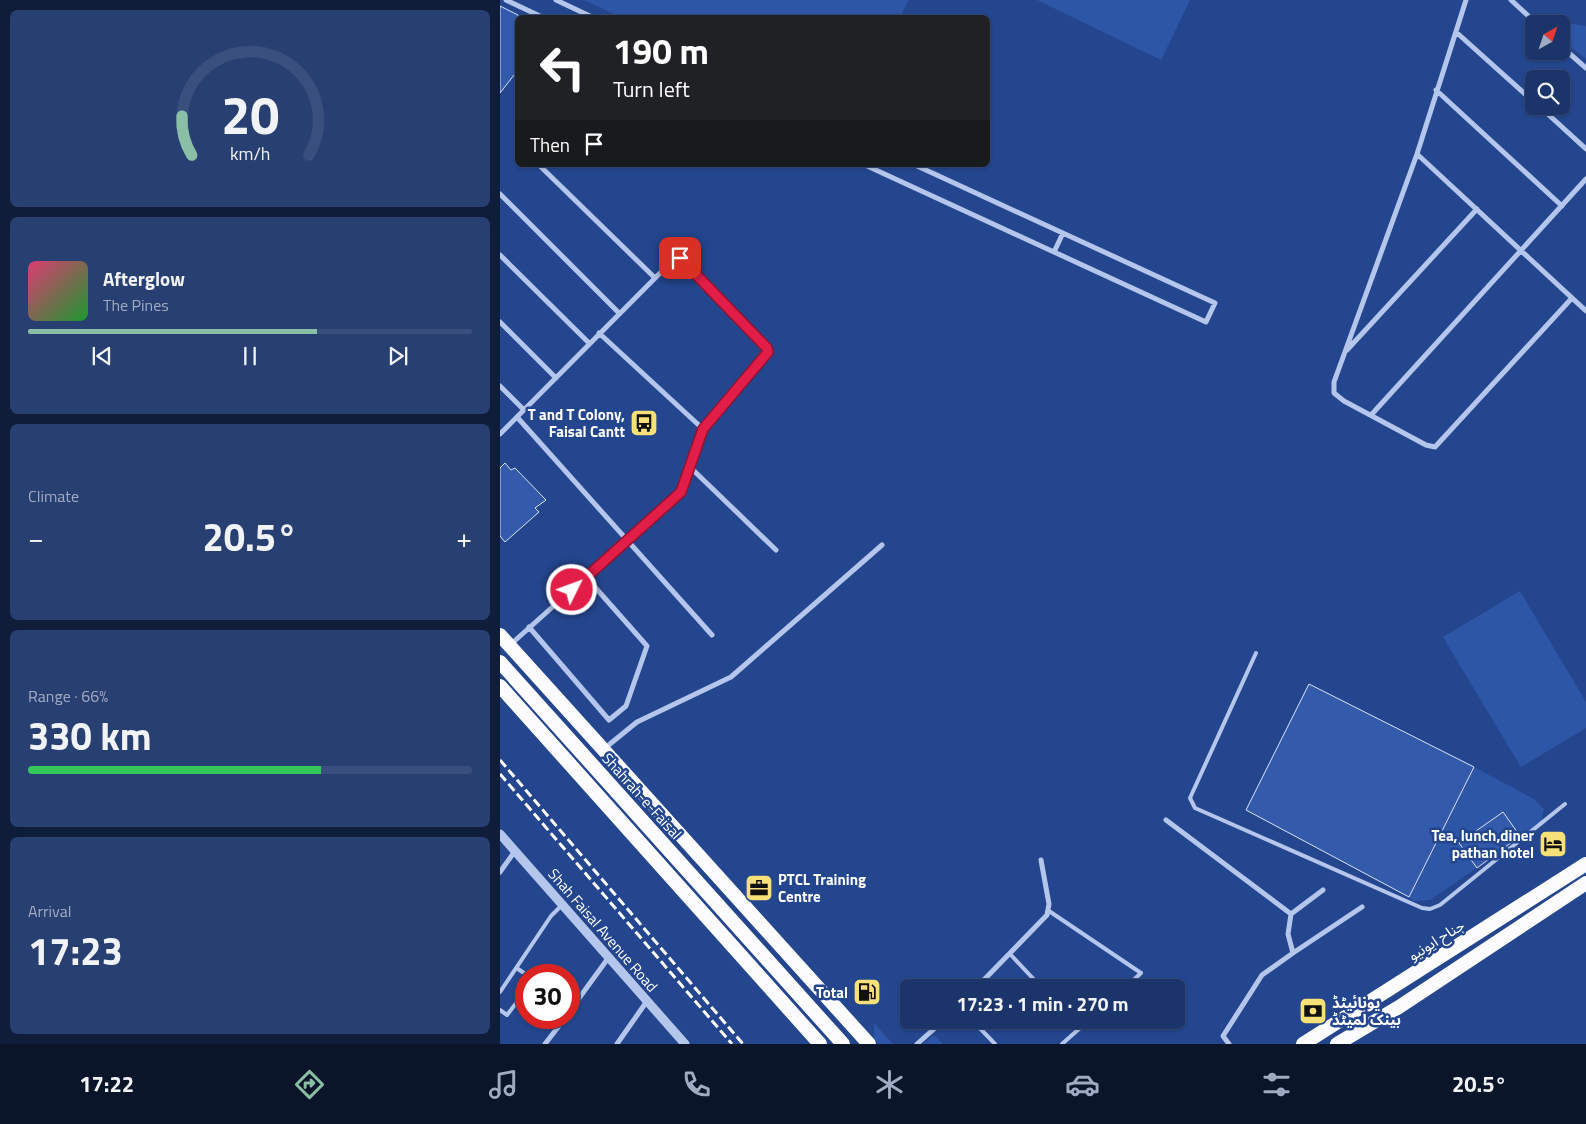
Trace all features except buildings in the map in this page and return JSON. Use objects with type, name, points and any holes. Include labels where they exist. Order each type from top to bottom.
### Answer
[{"type":"highway","points":[[500,635],[869,1044]]},
{"type":"highway","name":"Shahrah-e-Faisal","points":[[500,662],[843,1044]]},
{"type":"highway","points":[[500,686],[820,1044]]},
{"type":"highway","name":"جناح ایونیو","points":[[1303,1044],[1586,864]]},
{"type":"highway","points":[[1337,1044],[1399,1007],[1586,883]]},
{"type":"street","points":[[506,0],[538,15]]},
{"type":"street","points":[[556,0],[588,15]]},
{"type":"street","points":[[1466,0],[1417,154],[1334,382],[1334,393],[1344,401],[1372,414],[1426,445],[1436,447],[1572,298]]},
{"type":"street","points":[[1511,0],[1527,15]]},
{"type":"street","points":[[1456,32],[1525,94]]},
{"type":"street","points":[[1570,54],[1586,68]]},
{"type":"street","points":[[1436,90],[1562,206]]},
{"type":"street","points":[[1549,115],[1586,149]]},
{"type":"street","points":[[1417,154],[1586,311]]},
{"type":"street","points":[[541,167],[654,277]]},
{"type":"street","points":[[869,167],[1206,322],[1215,303],[919,167]]},
{"type":"street","points":[[1372,414],[1586,179]]},
{"type":"street","points":[[500,194],[619,312]]},
{"type":"street","points":[[1345,352],[1477,209]]},
{"type":"street","points":[[1054,252],[1063,233]]},
{"type":"street","points":[[500,255],[589,343]]},
{"type":"street","points":[[500,434],[619,312],[675,258],[680,258],[767,348],[766,357],[703,429],[691,468],[681,492],[510,646]]},
{"type":"street","points":[[500,322],[556,378]]},
{"type":"street","points":[[600,333],[703,429]]},
{"type":"street","points":[[500,386],[524,410]]},
{"type":"street","points":[[517,417],[712,635]]},
{"type":"street","points":[[691,468],[776,550]]},
{"type":"street","points":[[602,750],[637,722],[732,677],[882,545]]},
{"type":"street","points":[[529,627],[609,720],[626,706],[647,646],[586,577]]},
{"type":"street","points":[[1166,820],[1291,914]]},
{"type":"street","name":"Shah Faisal Avenue Road","points":[[500,834],[685,1044]]},
{"type":"street","points":[[500,872],[515,851]]},
{"type":"street","points":[[985,979],[1049,911],[1041,860]]},
{"type":"street","points":[[1293,953],[1288,934],[1291,914],[1323,890]]},
{"type":"street","points":[[1229,1044],[1223,1036],[1262,975],[1362,907]]},
{"type":"street","points":[[580,997],[609,957]]},
{"type":"street","points":[[617,1044],[647,1001]]},
{"type":"street","points":[[545,1044],[557,1029]]},
{"type":"street","points":[[917,1044],[934,1029]]},
{"type":"lane","points":[[1256,653],[1190,798],[1195,808],[1422,908],[1430,909],[1440,905],[1565,804]]},
{"type":"lane","points":[[521,964],[551,916],[563,904]]},
{"type":"lane","points":[[1049,911],[1141,973],[1135,979]]},
{"type":"lane","points":[[1010,954],[1034,979]]},
{"type":"lane","points":[[500,992],[515,973]]},
{"type":"lane","points":[[500,1010],[508,1015],[515,1005]]},
{"type":"lane","points":[[981,1029],[995,1044]]},
{"type":"lane","points":[[1062,1044],[1079,1029]]},
{"type":"shaded area","points":[[584,0],[909,0],[901,15],[616,15]]},
{"type":"shaded area","points":[[1037,0],[1190,0],[1161,60]]},
{"type":"shaded area","points":[[1570,24],[1586,26],[1586,59],[1570,46]]},
{"type":"shaded area","points":[[1520,591],[1586,702],[1586,728],[1521,767],[1443,637]]},
{"type":"shaded area","points":[[1474,767],[1534,799],[1544,809],[1541,824],[1430,900],[1413,901],[1409,897]]},
{"type":"shaded area","points":[[874,1023],[893,1044],[878,1044],[874,1040]]},
{"type":"shaded area","points":[[934,1035],[943,1044],[923,1044]]},
{"type":"railway","points":[[500,760],[743,1044]]},
{"type":"railway","points":[[500,774],[732,1044]]},
{"type":"place","name":"T and T Colony, Faisal Cantt","points":[[644,423]]},
{"type":"place","name":"Tea, lunch,diner pathan hotel","points":[[1553,844]]},
{"type":"place","name":"PTCL Training Centre","points":[[759,888]]},
{"type":"place","name":"Total","points":[[867,992]]},
{"type":"place","name":"یونائیٹڈ بینک لمیٹڈ","points":[[1313,1011]]},
{"type":"route","points":[[572,590],[681,492],[703,429],[766,357],[768,352],[767,348],[680,258]]}]
